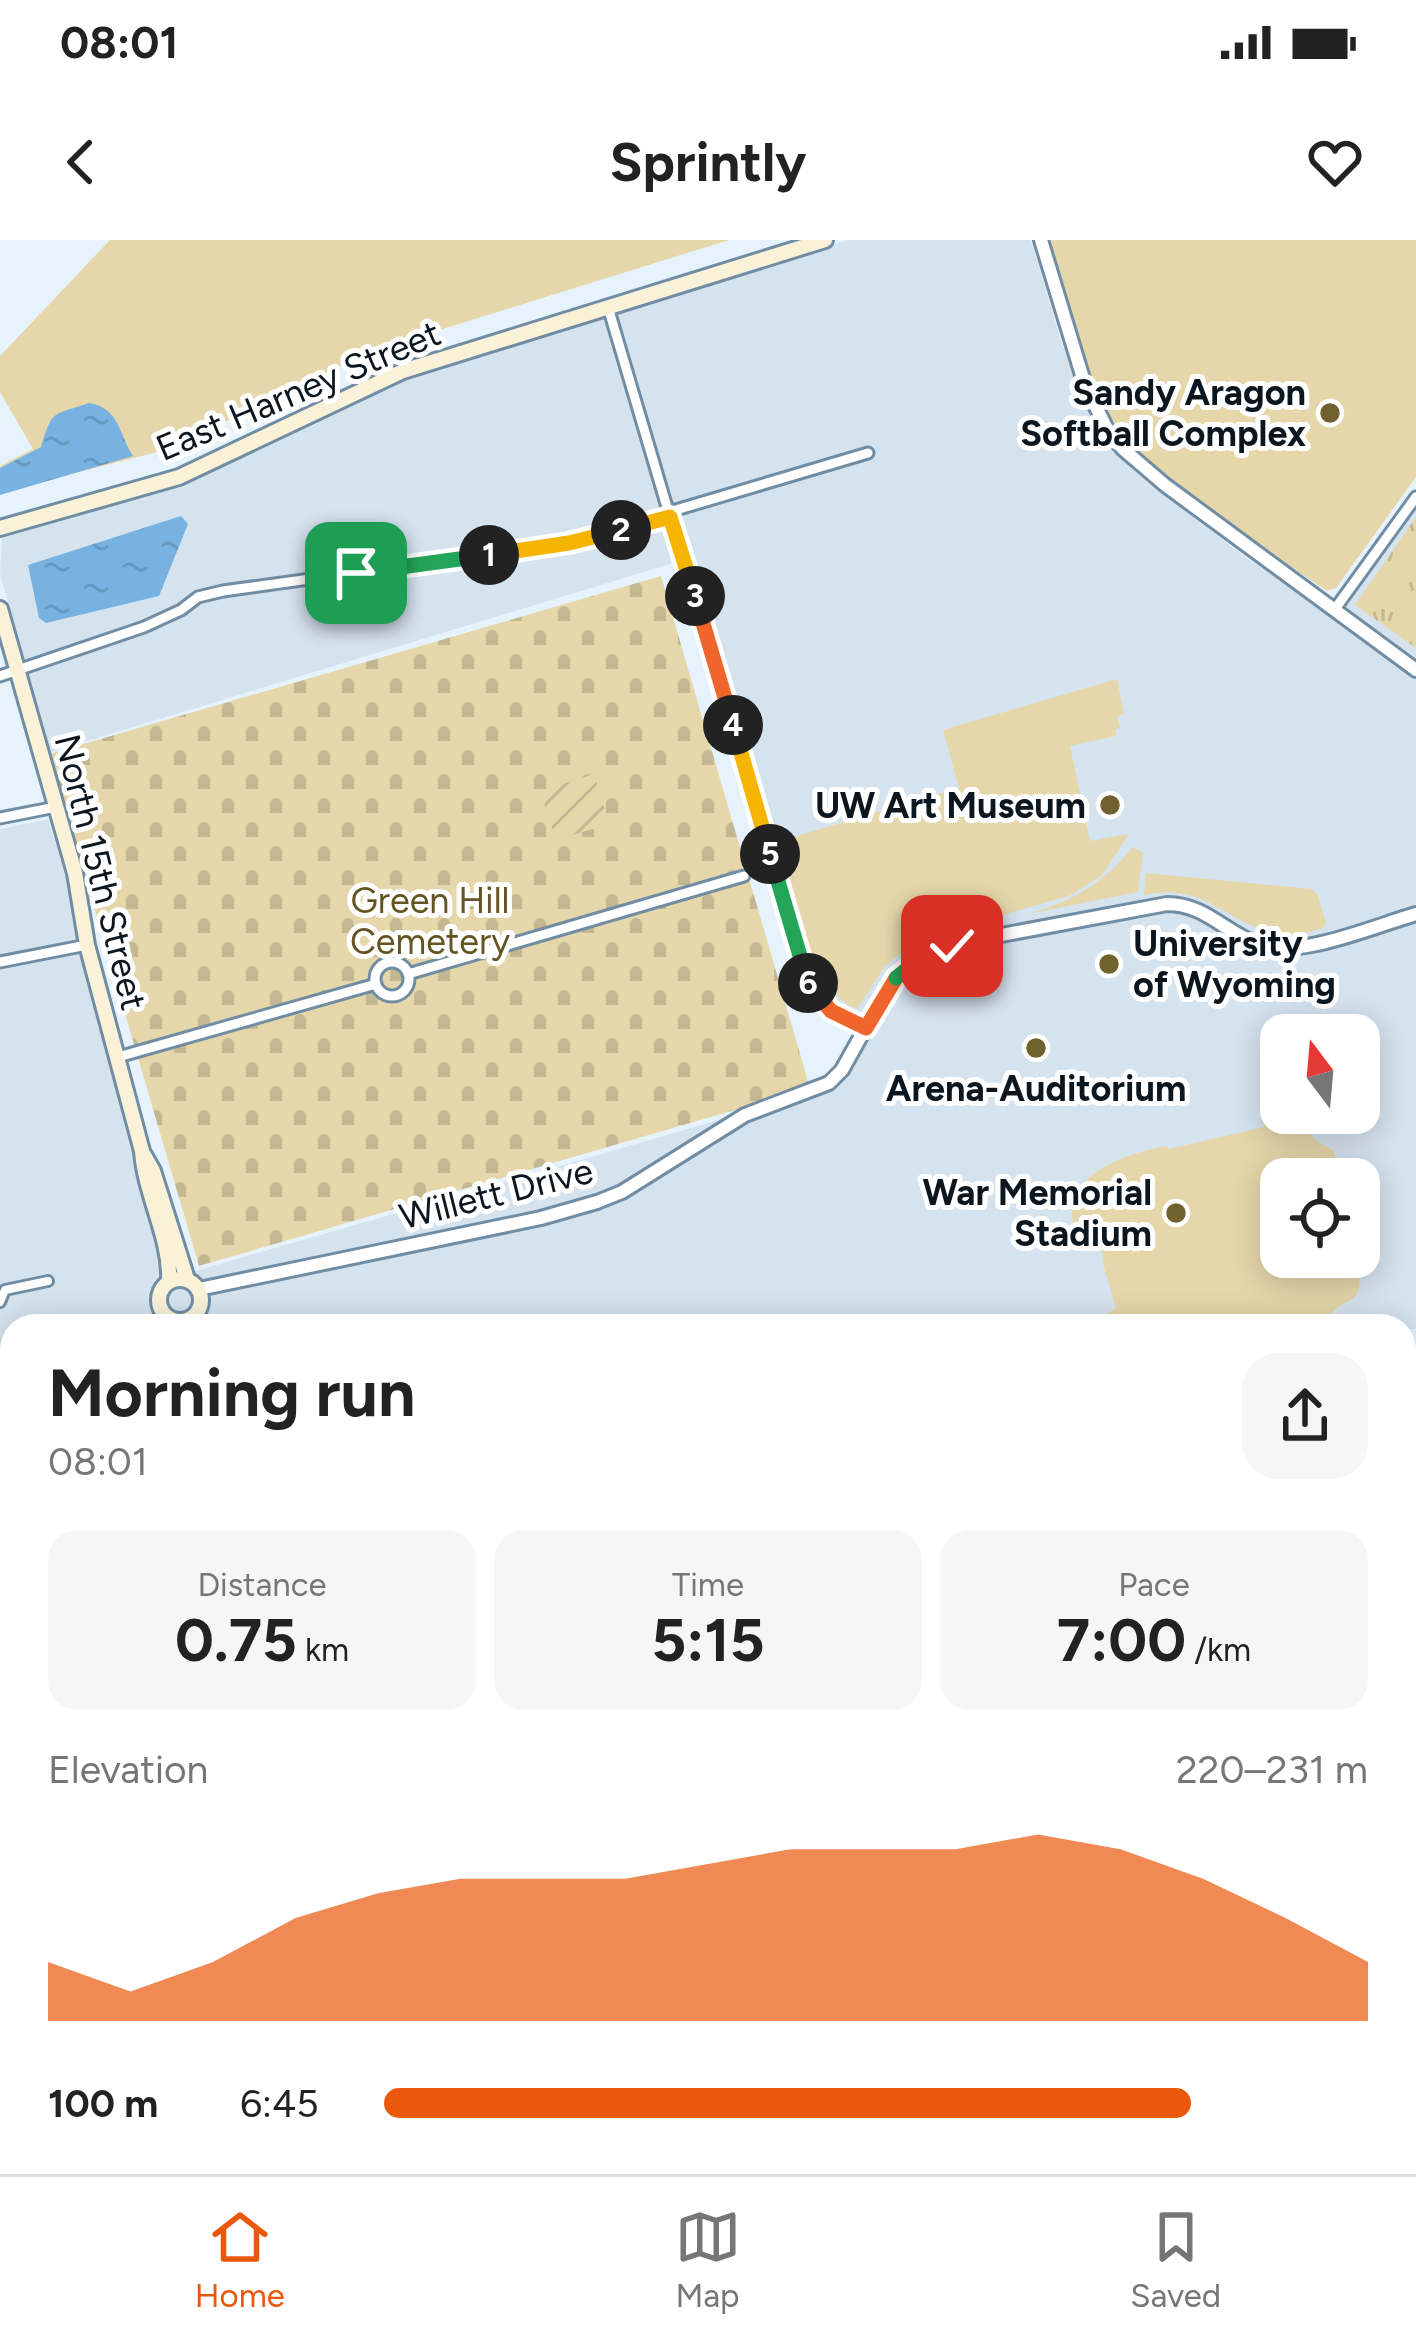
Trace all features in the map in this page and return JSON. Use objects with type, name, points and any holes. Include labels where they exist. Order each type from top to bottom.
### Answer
[{"type":"main road","name":"East Harney Street","points":[[0,528],[179,477],[241,451],[366,386],[825,240]]},
{"type":"main road","name":"North 15th Street","points":[[0,609],[75,873],[87,945],[142,1151],[143,1174],[167,1260],[169,1281],[158,1303],[165,1314]]},
{"type":"main road","name":"North 15th Street","points":[[142,1151],[201,1302],[193,1314]]},
{"type":"main road","points":[[169,1281],[193,1284]]},
{"type":"street","points":[[1041,240],[1084,385],[1123,449],[1416,670]]},
{"type":"street","points":[[608,306],[804,973],[813,992],[831,1011],[866,1028]]},
{"type":"street","points":[[0,676],[144,627],[198,597],[569,543],[868,454]]},
{"type":"street","points":[[1335,609],[1416,496]]},
{"type":"street","points":[[0,818],[56,807]]},
{"type":"street","points":[[408,974],[744,876]]},
{"type":"street","name":"Willett Drive","points":[[193,1284],[541,1218],[610,1198],[722,1127],[830,1082],[842,1070],[890,984],[933,953],[980,939],[1179,904],[1263,946],[1290,948],[1416,914]]},
{"type":"street","points":[[0,962],[87,945]]},
{"type":"street","points":[[385,964],[399,964],[408,974],[408,984],[397,994],[387,994],[376,984],[376,974],[385,964]]},
{"type":"street","points":[[118,1057],[376,984]]},
{"type":"street","points":[[0,1302],[5,1290],[48,1281]]},
{"type":"shaded area","name":"University of Wyoming","points":[[848,240],[1031,240],[1061,341],[1082,399],[1099,429],[1134,471],[1248,559],[1334,608],[1416,502],[1416,1314],[0,1314],[0,829],[48,819],[113,1075],[178,1276],[702,1125],[829,1083],[866,1028],[849,1022],[808,984],[693,557],[51,752],[0,574],[2,538],[166,490],[254,453],[351,399],[418,373]]},
{"type":"green space","points":[[110,240],[729,240],[349,362],[169,449],[1,492],[0,466],[33,449],[0,392],[0,356]]},
{"type":"green space","points":[[1049,240],[1416,240],[1416,477],[1336,588],[1327,591],[1202,507],[1143,457],[1119,429],[1085,362]]},
{"type":"green space","points":[[1416,517],[1416,648],[1355,605]]},
{"type":"green space","name":"Green Hill Cemetery","points":[[661,576],[810,1088],[199,1266],[49,754]]},
{"type":"green space","points":[[1117,679],[1124,714],[1117,716],[1116,736],[1070,746],[1090,841],[1129,834],[1102,875],[1071,895],[915,941],[885,966],[857,1009],[839,998],[804,936],[780,841],[959,788],[943,730]]},
{"type":"green space","points":[[594,774],[609,824],[556,840],[540,791]]},
{"type":"green space","points":[[1133,847],[1143,853],[1138,892],[1028,914],[1086,889]]},
{"type":"green space","points":[[1146,873],[1312,889],[1326,923],[1323,928],[1295,934],[1271,932],[1193,896],[1144,895]]},
{"type":"green space","name":"War Memorial Stadium","points":[[1260,1128],[1260,1134],[1310,1134],[1333,1150],[1335,1158],[1260,1158],[1260,1278],[1359,1278],[1356,1295],[1331,1314],[1107,1314],[1116,1308],[1103,1264],[1100,1219],[1073,1224],[1078,1191],[1118,1160]]},
{"type":"water","points":[[89,403],[113,416],[133,456],[0,495],[0,468],[41,447],[55,416]]},
{"type":"water","points":[[181,516],[188,524],[159,596],[46,623],[39,618],[28,565]]},
{"type":"place","name":"Sandy Aragon Softball Complex","points":[[1330,413]]},
{"type":"place","name":"UW Art Museum","points":[[1110,805]]},
{"type":"place","name":"University of Wyoming","points":[[1109,964]]},
{"type":"place","name":"Arena-Auditorium","points":[[1036,1048]]},
{"type":"place","name":"War Memorial Stadium","points":[[1176,1213]]},
{"type":"route","points":[[356,573],[569,543],[670,517],[813,992],[831,1011],[866,1028],[899,975],[917,961],[952,946]]}]
